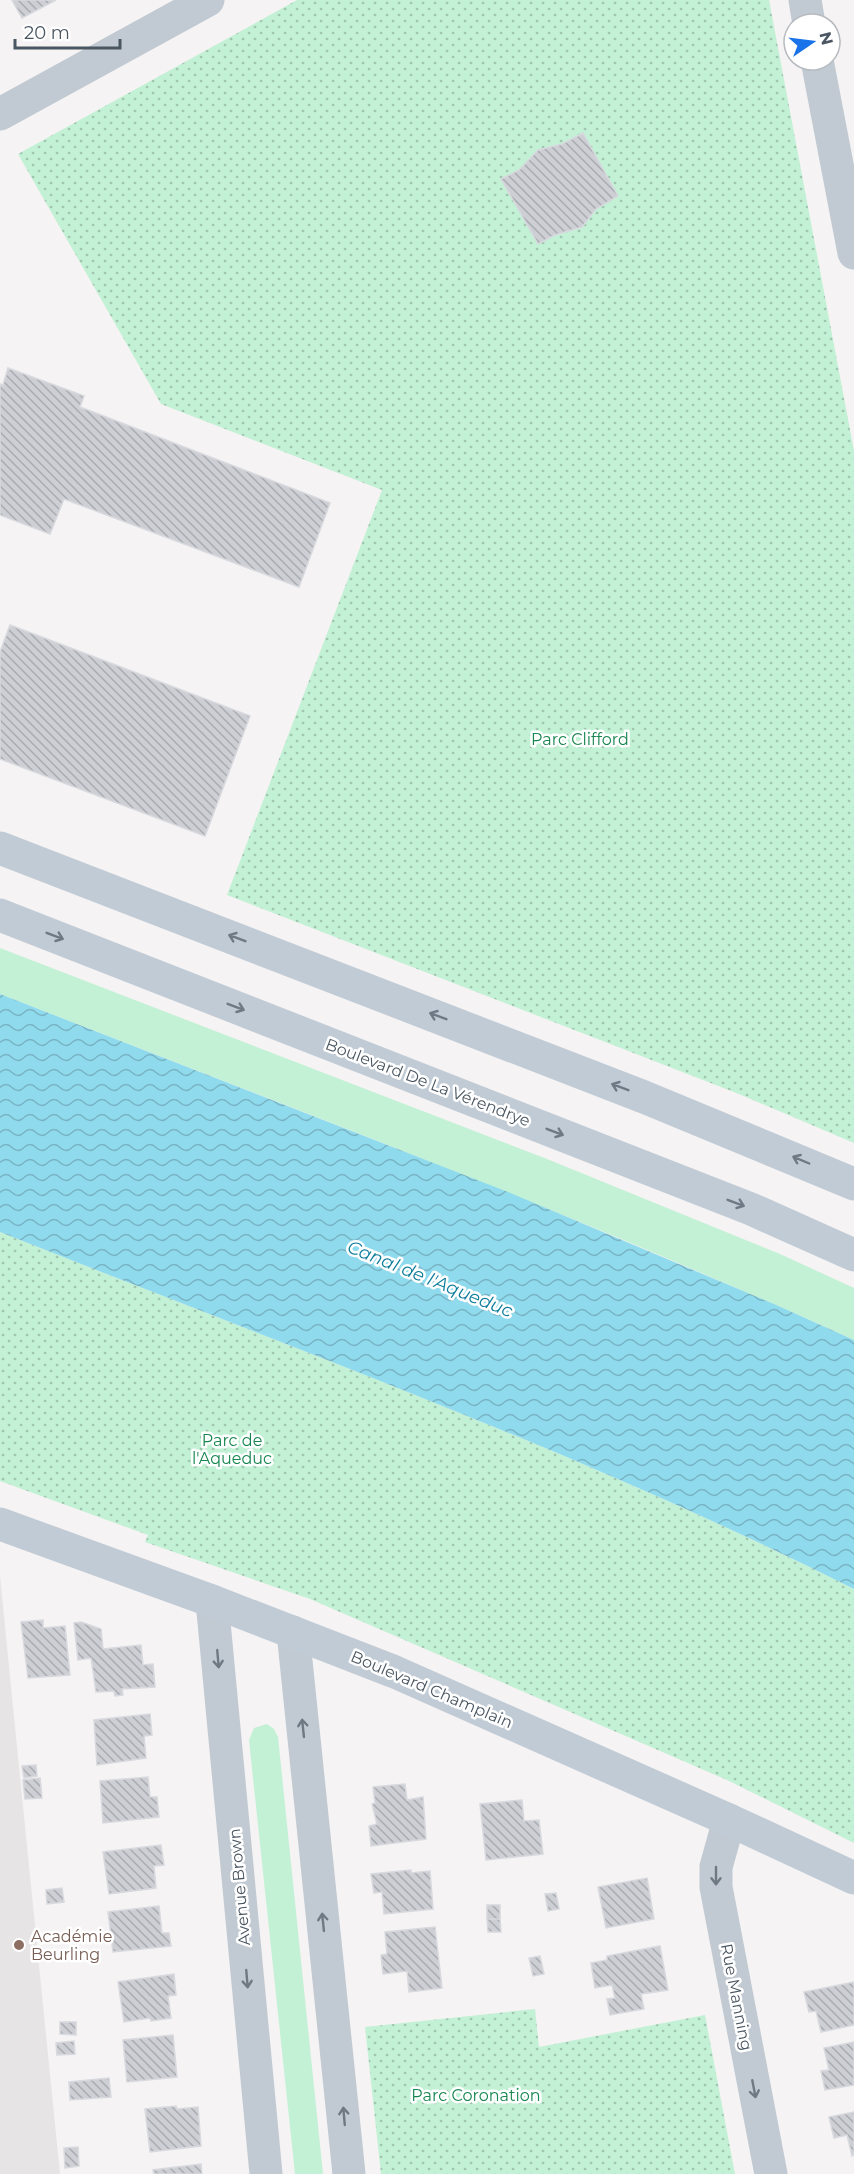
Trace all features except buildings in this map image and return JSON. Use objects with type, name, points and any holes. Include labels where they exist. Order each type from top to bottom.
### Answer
[{"type":"main road","points":[[0,848],[644,1097],[854,1184]]},
{"type":"main road","name":"Boulevard De La Vérendrye","points":[[0,915],[751,1209],[854,1255]]},
{"type":"main road","name":"Boulevard Champlain","points":[[0,1524],[212,1601],[395,1672],[854,1878]]},
{"type":"street","points":[[0,114],[208,0]]},
{"type":"street","points":[[819,72],[854,253]]},
{"type":"street","name":"Avenue Brown","points":[[212,1601],[267,2174]]},
{"type":"street","points":[[293,1632],[349,2174]]},
{"type":"street","name":"Rue Manning","points":[[729,1820],[716,1867],[716,1887],[771,2174]]},
{"type":"shaded area","name":"Académie Beurling","points":[[0,1576],[14,1717],[60,2174],[0,2174]]},
{"type":"green space","name":"Parc Clifford","points":[[297,0],[769,0],[854,451],[854,1143],[739,1094],[227,895],[382,490],[161,404],[18,154]]},
{"type":"green space","points":[[0,948],[547,1159],[780,1254],[854,1288],[854,1340],[749,1293],[536,1204],[0,994]]},
{"type":"green space","name":"Parc de l'Aqueduc","points":[[0,1232],[538,1445],[750,1538],[854,1589],[854,1843],[727,1780],[310,1599],[145,1542],[148,1535],[0,1481]]},
{"type":"green space","points":[[267,1724],[274,1729],[278,1737],[323,2174],[295,2174],[249,1740],[254,1728]]},
{"type":"green space","name":"Parc Coronation","points":[[535,2009],[539,2047],[705,2015],[735,2174],[381,2174],[365,2027]]},
{"type":"water","name":"Canal de l'Aqueduc","points":[[0,994],[508,1192],[854,1340],[854,1589],[750,1538],[538,1445],[0,1232]]},
{"type":"place","name":"Académie Beurling","points":[[19,1945]]}]
